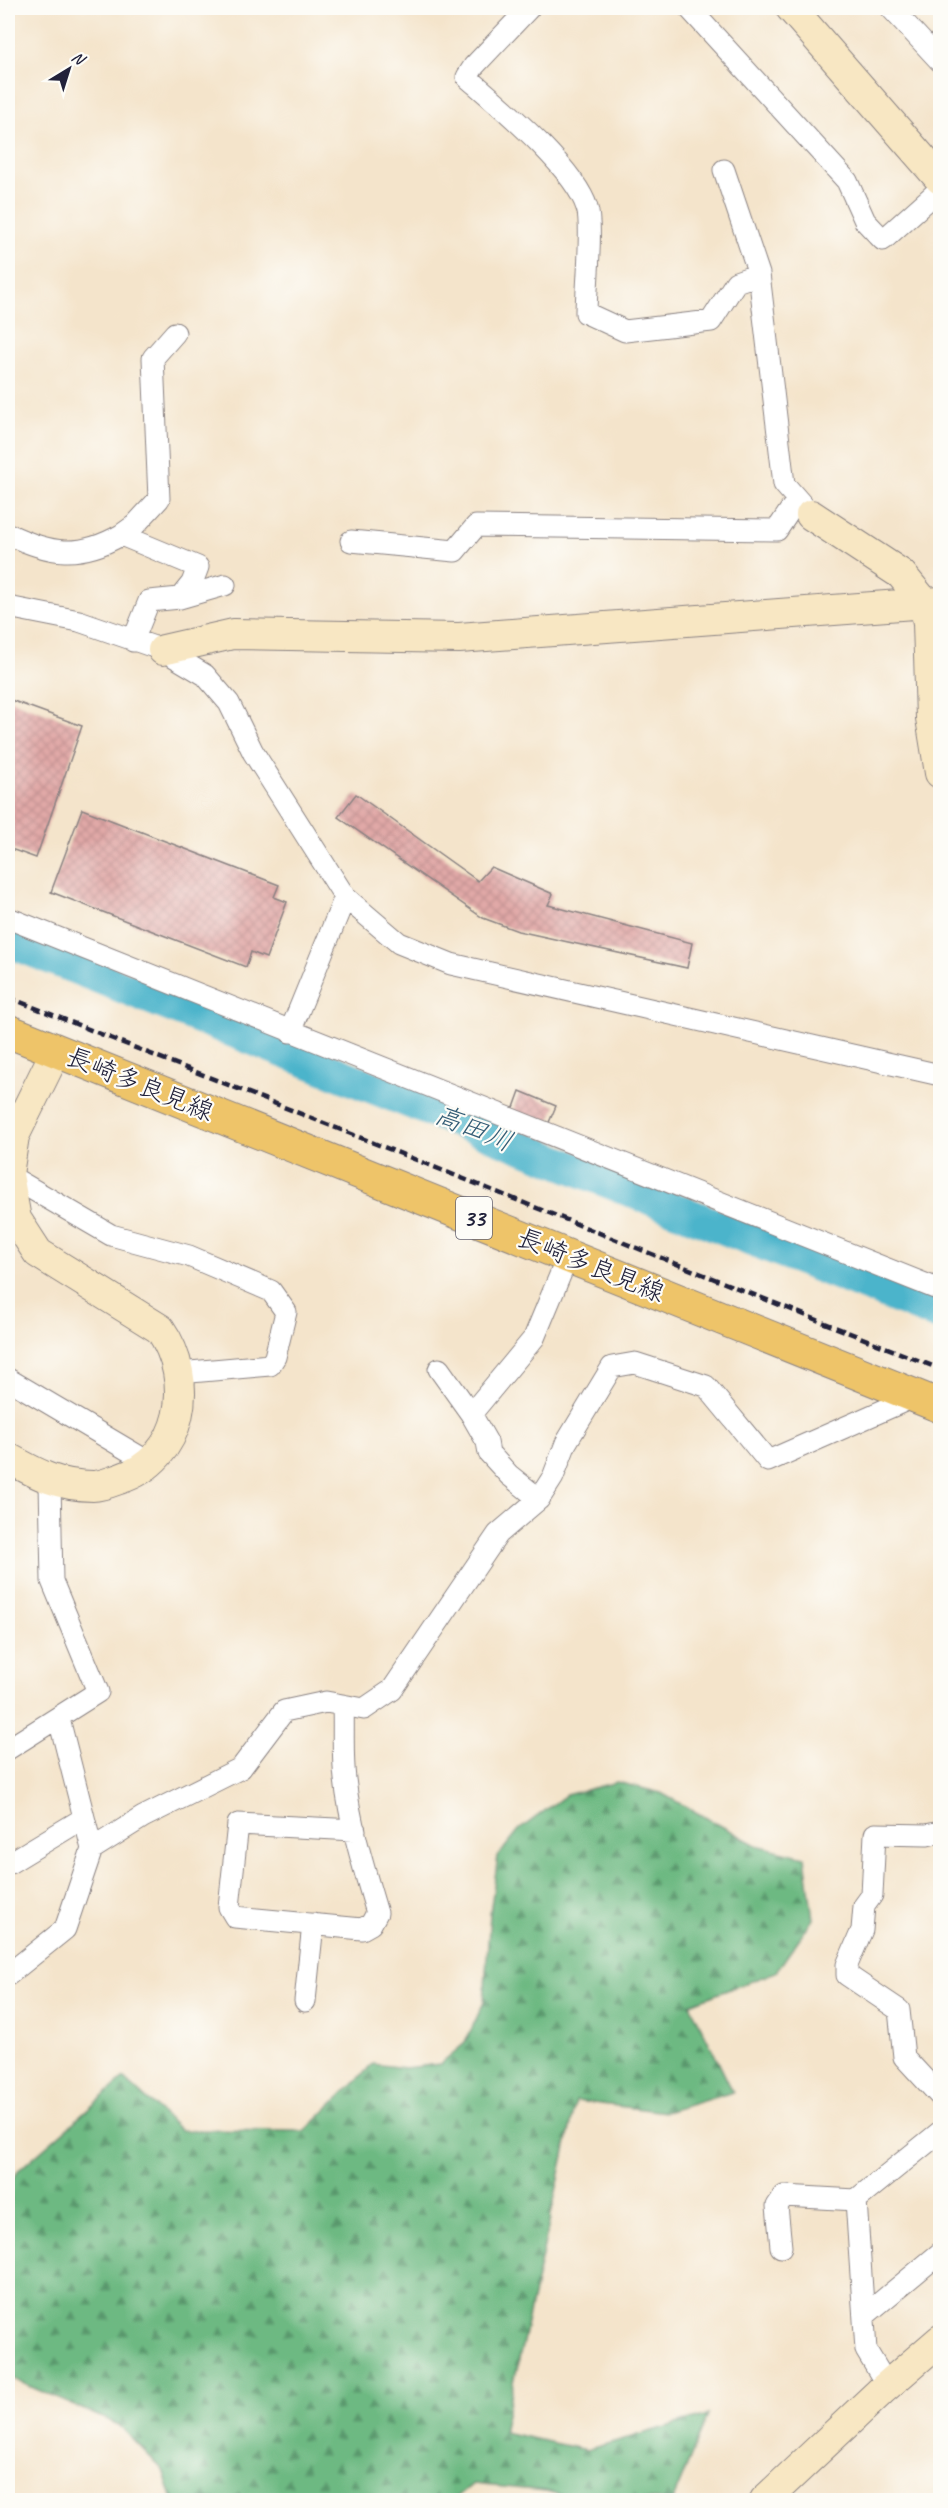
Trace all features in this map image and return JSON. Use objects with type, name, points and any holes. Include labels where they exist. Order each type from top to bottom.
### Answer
[{"type":"main road","name":"長崎多良見線","points":[[8,1031],[928,1401]]},
{"type":"street","points":[[529,8],[466,77],[518,122],[579,187],[588,210],[586,313],[625,331],[711,321],[736,282],[759,274]]},
{"type":"street","points":[[689,8],[847,181],[865,221],[883,240],[940,189]]},
{"type":"street","points":[[791,8],[940,179]]},
{"type":"street","points":[[891,8],[940,61]]},
{"type":"street","points":[[724,170],[759,274],[784,484],[804,507],[901,574],[932,602]]},
{"type":"street","points":[[8,534],[31,545],[62,553],[90,549],[121,535],[135,525],[159,499],[153,358],[175,333]]},
{"type":"street","points":[[351,541],[455,551],[476,526],[777,530],[804,507]]},
{"type":"street","points":[[121,535],[198,567],[192,583],[180,598]]},
{"type":"street","points":[[133,641],[149,601],[180,598],[225,585]]},
{"type":"street","points":[[163,650],[232,634],[459,638],[932,602]]},
{"type":"street","points":[[932,602],[928,623],[931,718],[940,773]]},
{"type":"street","points":[[8,607],[79,621],[163,650],[205,675],[229,703],[253,752],[345,897],[399,943],[451,964],[940,1075]]},
{"type":"street","points":[[290,1032],[345,897]]},
{"type":"street","points":[[8,918],[940,1290]]},
{"type":"street","points":[[8,1458],[50,1482],[95,1486],[136,1474],[150,1462],[174,1429],[181,1402],[179,1373],[172,1347],[160,1329],[38,1253],[16,1219],[8,1174],[14,1136],[56,1051]]},
{"type":"street","points":[[8,1174],[111,1235],[189,1256],[271,1291],[286,1312],[275,1357],[270,1365],[179,1373]]},
{"type":"street","points":[[471,1414],[534,1338],[568,1256]]},
{"type":"street","points":[[92,1850],[143,1817],[242,1767],[284,1711],[326,1702],[364,1709],[392,1690],[498,1534],[539,1500],[553,1477],[566,1443],[612,1367],[634,1363],[706,1386],[768,1461],[928,1401]]},
{"type":"street","points":[[439,1369],[471,1414],[487,1442],[489,1453],[509,1475],[539,1500]]},
{"type":"street","points":[[8,1379],[150,1462]]},
{"type":"street","points":[[8,1749],[59,1719],[98,1692],[52,1581],[50,1482]]},
{"type":"street","points":[[343,1705],[345,1778],[355,1830],[377,1913],[371,1924],[362,1929],[235,1917],[229,1907],[238,1824],[355,1830]]},
{"type":"street","points":[[8,1975],[65,1929],[92,1850],[59,1719]]},
{"type":"street","points":[[8,1864],[84,1818]]},
{"type":"street","points":[[940,1832],[927,1835],[875,1834],[872,1895],[864,1906],[862,1930],[847,1965],[847,1976],[899,2010],[904,2057],[940,2096]]},
{"type":"street","points":[[305,2001],[313,1924]]},
{"type":"street","points":[[781,2247],[777,2206],[784,2196],[856,2200],[940,2132]]},
{"type":"street","points":[[856,2200],[866,2350],[887,2385]]},
{"type":"street","points":[[864,2316],[940,2253]]},
{"type":"street","points":[[765,2500],[887,2385],[940,2340]]},
{"type":"green space","points":[[617,1782],[661,1793],[756,1845],[805,1857],[813,1919],[776,1972],[690,2004],[733,2092],[666,2112],[576,2101],[503,2432],[586,2450],[708,2415],[673,2500],[580,2500],[546,2491],[473,2484],[453,2500],[173,2500],[163,2470],[119,2425],[8,2377],[8,2185],[20,2169],[124,2078],[180,2130],[305,2131],[373,2064],[405,2068],[440,2064],[465,2043],[484,2002],[490,1914],[498,1856],[519,1830],[566,1795]]},
{"type":"building","points":[[8,699],[82,726],[36,858],[8,848]]},
{"type":"building","points":[[356,794],[478,881],[491,867],[553,894],[548,905],[692,943],[687,968],[518,931],[483,918],[338,817]]},
{"type":"building","points":[[82,809],[279,885],[274,897],[287,902],[266,958],[251,952],[246,967],[51,892]]},
{"type":"building","points":[[520,1091],[556,1106],[547,1127],[512,1113]]},
{"type":"waterway","name":"高田川","points":[[8,941],[940,1315]]},
{"type":"railway","points":[[8,997],[940,1369]]}]
